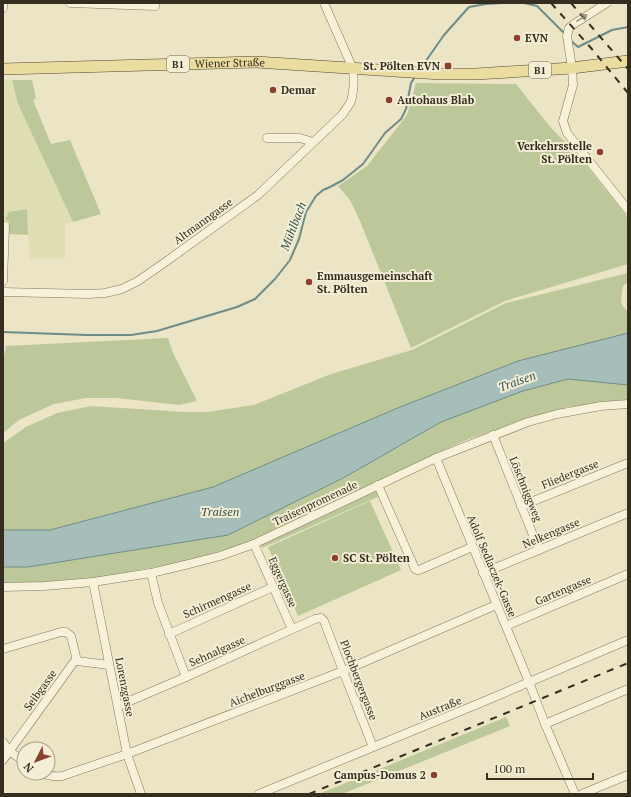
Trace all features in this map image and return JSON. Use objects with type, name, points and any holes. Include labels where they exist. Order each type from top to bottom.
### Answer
[{"type":"main road","name":"B1","points":[[572,68],[628,61]]},
{"type":"main road","name":"Wiener Straße","points":[[3,69],[256,62],[441,74],[476,74],[572,68]]},
{"type":"street","points":[[3,3],[3,8]]},
{"type":"street","points":[[70,3],[155,4]]},
{"type":"street","points":[[324,3],[353,68]]},
{"type":"street","points":[[607,3],[569,28],[567,36],[573,85],[563,121],[567,132],[628,210]]},
{"type":"street","name":"Altmanngasse","points":[[3,292],[105,293],[122,289],[138,281],[258,196],[342,115],[351,102],[354,75],[353,68]]},
{"type":"street","points":[[267,138],[300,138],[313,142]]},
{"type":"street","points":[[3,281],[5,226]]},
{"type":"street","name":"Traisenpromenade","points":[[3,587],[44,586],[93,582],[151,572],[220,556],[254,544],[436,458],[493,435],[528,422],[557,414],[601,406],[628,404]]},
{"type":"street","name":"Löschniggweg","points":[[493,435],[539,550]]},
{"type":"street","name":"Adolf Sedlaczek-Gasse","points":[[436,458],[575,794]]},
{"type":"street","name":"Fliedergasse","points":[[521,506],[628,463]]},
{"type":"street","points":[[378,485],[416,570],[472,547]]},
{"type":"street","name":"Nelkengasse","points":[[483,573],[628,513]]},
{"type":"street","name":"Eggergasse","points":[[254,544],[292,629]]},
{"type":"street","points":[[151,572],[158,603],[186,677]]},
{"type":"street","name":"Gartengasse","points":[[506,626],[628,574]]},
{"type":"street","name":"Lorenzgasse","points":[[93,582],[127,754],[141,794]]},
{"type":"street","name":"Schirmengasse","points":[[169,634],[273,587]]},
{"type":"street","name":"Aichelburggasse","points":[[56,777],[127,754],[343,672],[496,605]]},
{"type":"street","name":"Sehnalgasse","points":[[118,706],[315,619],[321,618],[324,621]]},
{"type":"street","name":"Plochbergergasse","points":[[324,621],[373,747]]},
{"type":"street","points":[[3,649],[61,632],[66,632],[71,636],[77,661],[109,665]]},
{"type":"street","name":"Austraße","points":[[259,794],[628,640]]},
{"type":"street","name":"Seibgasse","points":[[3,760],[71,666],[77,661]]},
{"type":"street","points":[[545,724],[628,690]]},
{"type":"street","points":[[3,742],[10,751],[16,755]]},
{"type":"street","points":[[582,794],[628,775]]},
{"type":"shaded area","points":[[3,80],[12,80],[18,104],[73,222],[65,224],[65,258],[30,259],[26,209],[9,212],[3,222]]},
{"type":"green space","points":[[12,80],[32,80],[36,98],[33,100],[51,144],[70,140],[101,214],[73,222],[18,104]]},
{"type":"green space","points":[[416,83],[516,84],[551,128],[577,154],[628,218],[628,264],[505,301],[411,348],[360,221],[350,200],[338,186],[367,166],[407,115]]},
{"type":"green space","points":[[27,209],[28,235],[7,234],[6,227],[10,223],[5,219],[9,212]]},
{"type":"green space","points":[[628,273],[628,282],[623,286],[621,300],[622,305],[628,312],[628,333],[518,361],[400,407],[213,487],[50,530],[3,530],[3,443],[26,427],[57,413],[91,406],[207,412],[254,405],[331,374],[412,350],[506,303]]},
{"type":"green space","points":[[168,338],[173,353],[197,401],[179,405],[117,398],[86,398],[54,404],[19,420],[3,433],[3,363],[6,346]]},
{"type":"green space","points":[[568,379],[628,385],[628,400],[567,407],[469,439],[384,478],[368,489],[248,543],[184,562],[94,578],[48,583],[3,584],[3,567],[28,567],[228,535],[345,477],[441,422],[523,391]]},
{"type":"green space","points":[[377,488],[380,496],[262,548],[260,543]]},
{"type":"green space","name":"SC St. Pölten","points":[[370,501],[401,570],[298,616],[268,547]]},
{"type":"green space","points":[[506,717],[510,726],[342,794],[319,794]]},
{"type":"water","name":"Traisen","points":[[628,333],[628,385],[568,379],[523,391],[441,422],[345,477],[228,535],[28,567],[3,567],[3,530],[50,530],[213,487],[400,407],[518,361]]},
{"type":"waterway","name":"Mühlbach","points":[[421,68],[444,35],[469,7],[502,3]]},
{"type":"waterway","name":"Mühlbach","points":[[524,3],[537,6],[565,34]]},
{"type":"waterway","name":"Mühlbach","points":[[570,40],[578,47],[612,30],[628,27]]},
{"type":"waterway","name":"Mühlbach","points":[[3,332],[131,335],[157,331],[237,307],[255,299],[275,279],[290,260],[299,239],[306,212],[316,196],[323,190],[343,180],[363,164],[385,133],[401,119],[406,109],[411,83],[416,75]]},
{"type":"railway","points":[[551,3],[628,93]]},
{"type":"railway","points":[[571,3],[628,69]]},
{"type":"railway","points":[[309,794],[628,663]]},
{"type":"place","name":"EVN","points":[[517,38]]},
{"type":"place","name":"St. Pölten EVN","points":[[448,66]]},
{"type":"place","name":"Demar","points":[[273,90]]},
{"type":"place","name":"Autohaus Blab","points":[[389,100]]},
{"type":"place","name":"Verkehrsstelle St. Pölten","points":[[600,152]]},
{"type":"place","name":"Emmausgemeinschaft St. Pölten","points":[[309,282]]},
{"type":"place","name":"SC St. Pölten","points":[[335,558]]},
{"type":"place","name":"Campus-Domus 2","points":[[434,775]]}]
